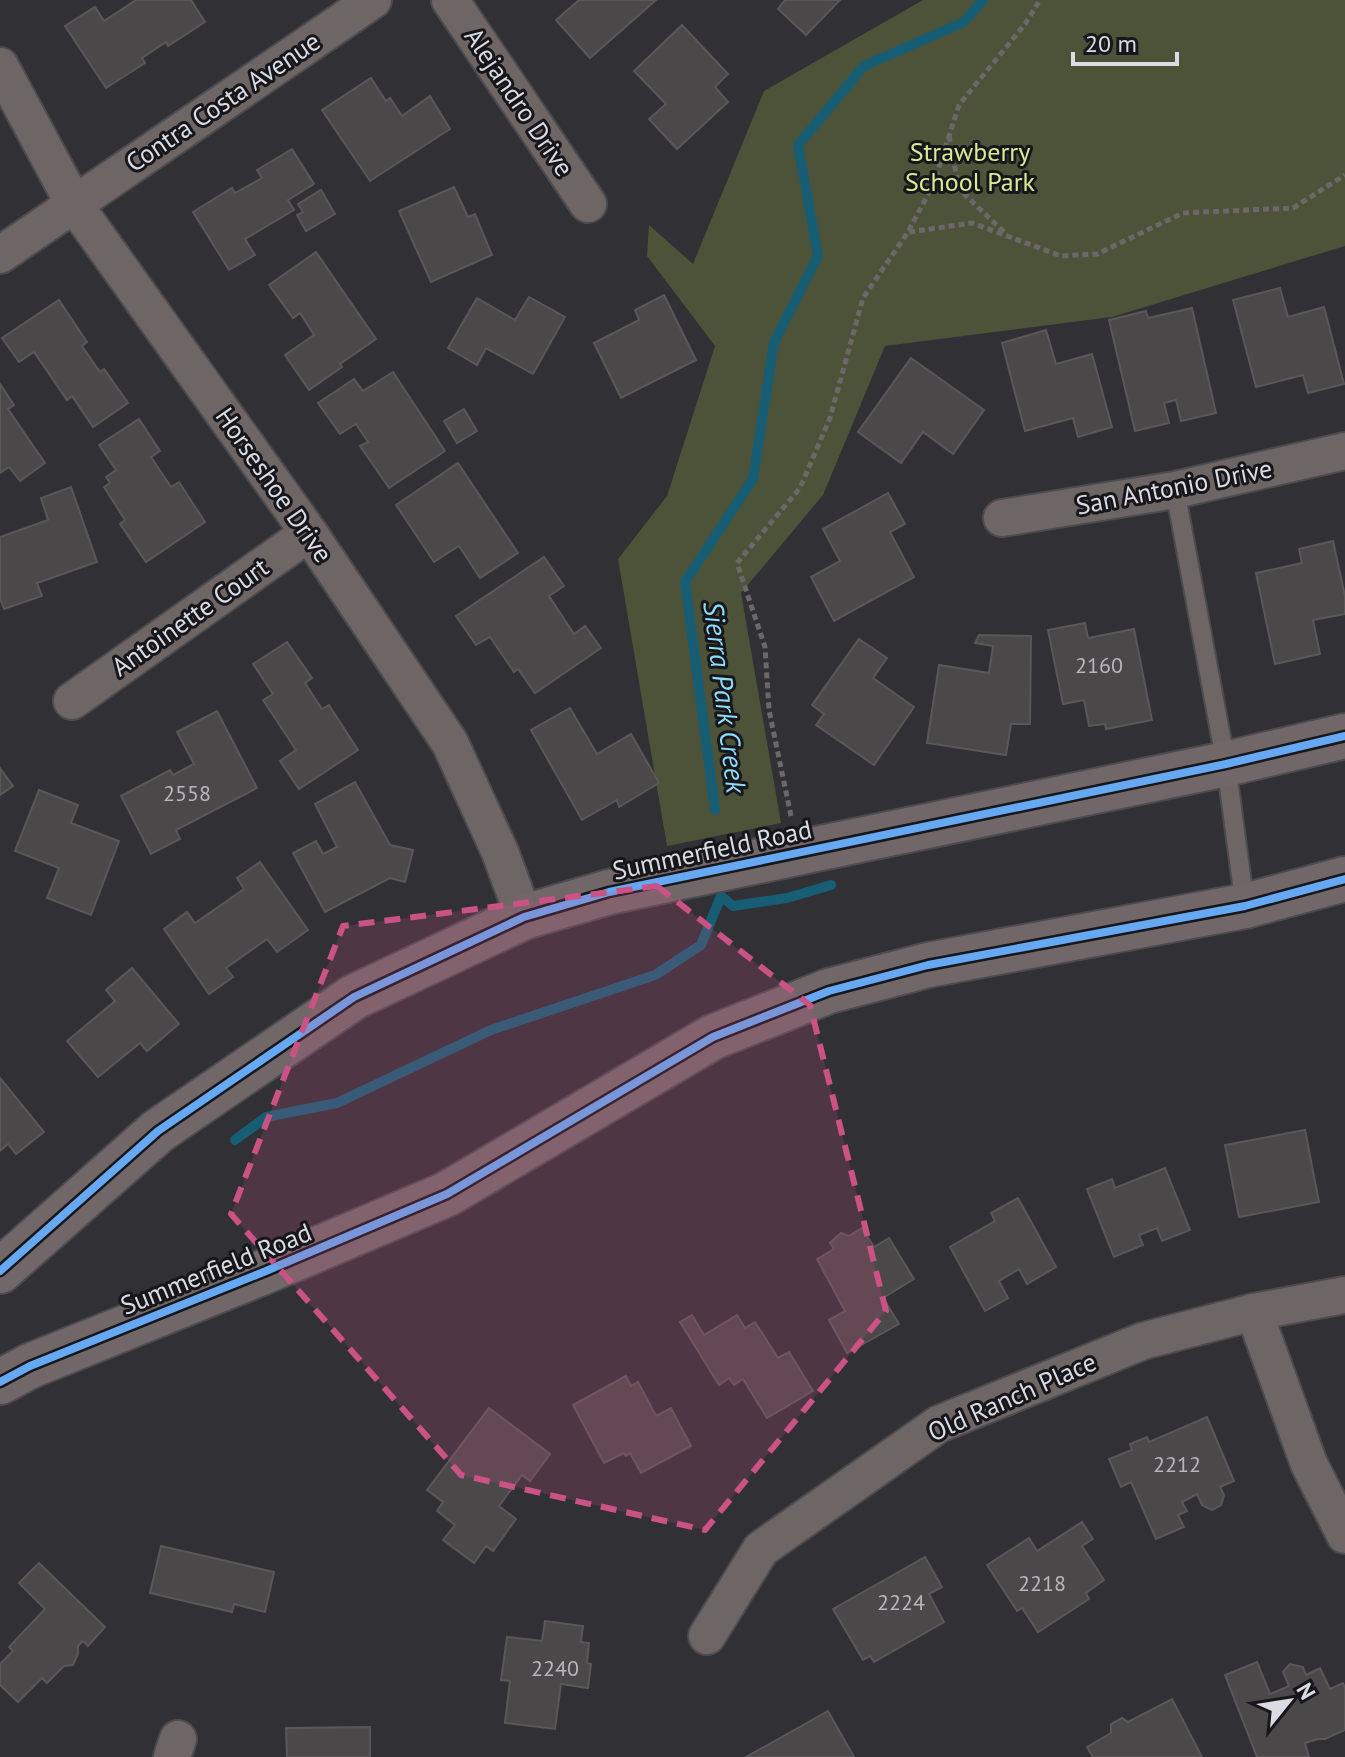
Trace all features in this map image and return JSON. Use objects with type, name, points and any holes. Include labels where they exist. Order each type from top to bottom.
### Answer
[{"type":"street","name":"Contra Costa Avenue","points":[[0,255],[373,0]]},
{"type":"street","name":"Alejandro Drive","points":[[450,0],[588,204]]},
{"type":"street","name":"Horseshoe Drive","points":[[0,66],[74,204],[309,533],[450,743],[500,852],[524,917]]},
{"type":"street","name":"San Antonio Drive","points":[[1002,518],[1175,490],[1345,451]]},
{"type":"street","name":"Antoinette Court","points":[[72,701],[309,533]]},
{"type":"street","name":"Summerfield Road","points":[[0,1271],[158,1131],[354,997],[524,917],[609,892],[1226,764],[1345,736]]},
{"type":"street","name":"Summerfield Road","points":[[0,1382],[30,1366],[447,1194],[713,1037],[829,991],[928,965],[1245,906],[1345,879]]},
{"type":"street","name":"Old Ranch Place","points":[[707,1636],[761,1549],[939,1424],[1143,1341],[1254,1312],[1345,1295]]},
{"type":"street","points":[[1254,1312],[1309,1464],[1345,1535]]},
{"type":"lane","points":[[1175,490],[1226,764],[1245,906]]},
{"type":"path","points":[[798,852],[769,710],[765,647],[737,563],[800,488],[830,418],[863,298],[908,232],[933,185],[959,105],[1025,24],[1040,0]]},
{"type":"path","points":[[949,135],[959,189],[1009,237]]},
{"type":"path","points":[[908,232],[972,223],[1061,256],[1097,254],[1183,213],[1293,208],[1345,175]]},
{"type":"highlighted area","points":[[657,886],[810,1005],[886,1311],[705,1530],[461,1475],[231,1214],[343,926]]},
{"type":"green space","name":"Strawberry School Park","points":[[923,0],[1345,0],[1345,246],[1112,317],[885,346],[823,495],[741,593],[781,823],[667,846],[618,559],[667,496],[715,346],[647,256],[649,225],[693,264],[764,91]]},
{"type":"building","points":[[136,0],[191,0],[205,22],[168,46],[166,42],[142,58],[145,63],[106,88],[65,26],[95,7],[104,21]]},
{"type":"building","points":[[579,0],[656,0],[590,58],[556,20]]},
{"type":"building","points":[[785,0],[840,0],[806,35],[778,9]]},
{"type":"building","points":[[682,25],[728,74],[715,87],[728,102],[677,149],[649,119],[666,104],[634,71]]},
{"type":"building","points":[[371,78],[386,101],[390,98],[402,116],[430,96],[450,129],[370,181],[322,110]]},
{"type":"building","points":[[292,149],[314,184],[288,200],[294,210],[245,239],[255,255],[229,270],[193,212],[232,188],[235,193],[262,178],[257,170]]},
{"type":"building","points":[[454,187],[468,217],[475,214],[492,255],[431,282],[399,211]]},
{"type":"building","points":[[321,190],[335,214],[306,231],[297,215],[303,212],[298,204]]},
{"type":"building","points":[[316,252],[376,339],[309,390],[285,355],[314,335],[300,313],[293,318],[269,285]]},
{"type":"building","points":[[1280,288],[1288,317],[1324,307],[1344,384],[1308,393],[1303,375],[1256,387],[1233,300]]},
{"type":"building","points":[[664,295],[696,360],[621,398],[594,343],[639,320],[635,310]]},
{"type":"building","points":[[529,297],[565,317],[533,374],[486,348],[477,365],[448,348],[477,298],[515,320]]},
{"type":"building","points":[[59,300],[87,342],[82,346],[100,372],[104,369],[128,403],[93,427],[72,396],[67,400],[34,352],[19,362],[2,338]]},
{"type":"building","points":[[1192,308],[1216,413],[1181,421],[1176,400],[1164,403],[1169,423],[1135,431],[1109,320],[1146,311],[1148,318]]},
{"type":"building","points":[[1046,330],[1056,364],[1092,354],[1112,427],[1078,437],[1073,418],[1025,431],[1002,343]]},
{"type":"building","points":[[911,358],[984,410],[953,454],[923,432],[901,463],[858,432]]},
{"type":"building","points":[[393,372],[445,451],[389,488],[360,446],[368,442],[356,424],[340,434],[318,403],[354,379],[363,391]]},
{"type":"building","points":[[0,384],[14,405],[8,409],[45,463],[20,481],[9,467],[0,473]]},
{"type":"building","points":[[464,409],[477,431],[457,443],[444,421]]},
{"type":"building","points":[[139,419],[160,451],[151,457],[171,487],[179,482],[205,522],[146,562],[120,524],[125,520],[104,487],[110,483],[106,477],[116,470],[99,445]]},
{"type":"building","points":[[458,463],[518,553],[480,578],[459,546],[434,562],[396,505]]},
{"type":"building","points":[[71,487],[97,562],[37,583],[42,596],[4,609],[0,598],[0,537],[48,520],[41,498]]},
{"type":"building","points":[[888,493],[905,524],[890,532],[914,577],[834,621],[811,577],[840,561],[823,529]]},
{"type":"building","points":[[1333,541],[1345,596],[1345,614],[1313,620],[1320,654],[1275,664],[1256,573],[1302,563],[1299,549]]},
{"type":"building","points":[[544,557],[564,586],[549,596],[574,634],[585,626],[601,648],[535,693],[518,669],[514,672],[490,637],[476,645],[456,616]]},
{"type":"building","points":[[1085,623],[1088,638],[1134,629],[1152,720],[1106,729],[1105,724],[1089,726],[1084,700],[1063,704],[1048,630]]},
{"type":"building","points":[[979,635],[1031,636],[1030,724],[1011,724],[1006,755],[927,743],[939,665],[989,673],[993,646],[975,643]]},
{"type":"building","points":[[859,639],[887,658],[873,678],[914,707],[874,765],[816,725],[824,714],[812,705]]},
{"type":"building","points":[[287,642],[312,678],[305,683],[322,709],[329,705],[358,750],[299,789],[280,761],[296,750],[263,700],[273,694],[253,664]]},
{"type":"building","points":[[570,708],[597,754],[631,734],[659,783],[619,807],[617,800],[582,820],[531,730]]},
{"type":"building","points":[[217,711],[257,788],[176,830],[180,839],[151,854],[121,796],[170,770],[173,775],[194,764],[177,732]]},
{"type":"building","points":[[0,768],[13,786],[0,795]]},
{"type":"building","points":[[355,782],[390,845],[413,850],[405,882],[390,878],[325,912],[293,853],[316,841],[323,854],[337,847],[315,804]]},
{"type":"building","points":[[39,790],[78,805],[71,823],[119,841],[91,915],[47,898],[59,868],[15,851]]},
{"type":"building","points":[[260,862],[308,930],[277,952],[267,939],[226,968],[233,977],[209,994],[164,929],[187,912],[195,923],[244,889],[237,878]]},
{"type":"building","points":[[132,968],[179,1024],[147,1051],[140,1043],[98,1077],[67,1041],[115,1001],[106,990]]},
{"type":"building","points":[[0,1078],[44,1132],[16,1154],[8,1144],[0,1151]]},
{"type":"building","points":[[1305,1130],[1319,1202],[1239,1217],[1225,1145]]},
{"type":"building","points":[[1165,1168],[1190,1230],[1162,1241],[1157,1228],[1139,1235],[1143,1245],[1114,1257],[1087,1189],[1112,1179],[1115,1188]]},
{"type":"building","points":[[1018,1198],[1056,1267],[1027,1284],[1019,1269],[999,1281],[1008,1298],[985,1311],[950,1247],[995,1221],[991,1213]]},
{"type":"building","points":[[862,1228],[874,1247],[889,1238],[914,1279],[883,1298],[899,1324],[847,1353],[829,1320],[845,1311],[817,1259],[834,1249],[830,1243],[841,1233],[849,1236]]},
{"type":"building","points":[[692,1315],[704,1335],[737,1315],[745,1328],[755,1322],[778,1358],[789,1352],[813,1391],[767,1418],[743,1379],[734,1385],[729,1378],[719,1385],[680,1322]]},
{"type":"building","points":[[626,1376],[631,1386],[638,1382],[656,1416],[671,1408],[691,1446],[641,1473],[630,1453],[604,1463],[573,1405]]},
{"type":"building","points":[[489,1408],[550,1454],[530,1481],[522,1475],[499,1506],[516,1519],[493,1551],[486,1546],[474,1563],[443,1540],[455,1525],[437,1511],[443,1502],[427,1490]]},
{"type":"building","points":[[1207,1417],[1234,1481],[1220,1487],[1224,1495],[1221,1505],[1212,1510],[1202,1505],[1197,1494],[1182,1502],[1187,1511],[1178,1515],[1184,1527],[1156,1539],[1131,1482],[1121,1487],[1109,1459],[1132,1450],[1130,1444],[1147,1437],[1149,1442]]},
{"type":"building","points":[[1082,1522],[1093,1539],[1082,1546],[1104,1580],[1086,1593],[1089,1599],[1038,1632],[1022,1608],[1017,1611],[987,1565],[1029,1538],[1037,1551]]},
{"type":"building","points":[[161,1546],[274,1572],[265,1612],[234,1604],[232,1612],[150,1593]]},
{"type":"building","points":[[925,1557],[942,1587],[929,1594],[944,1622],[874,1662],[870,1656],[863,1660],[833,1609]]},
{"type":"building","points":[[39,1563],[105,1627],[88,1646],[83,1641],[78,1646],[73,1665],[64,1666],[47,1683],[42,1678],[18,1702],[0,1685],[0,1664],[13,1651],[9,1647],[45,1609],[19,1583]]},
{"type":"building","points":[[545,1621],[583,1626],[581,1642],[589,1643],[587,1663],[591,1664],[588,1688],[561,1684],[555,1729],[505,1723],[510,1681],[501,1680],[507,1637],[542,1641]]},
{"type":"building","points":[[1257,1662],[1270,1694],[1289,1686],[1283,1672],[1290,1664],[1303,1667],[1306,1675],[1320,1668],[1330,1689],[1343,1683],[1345,1730],[1305,1743],[1309,1757],[1257,1757],[1225,1675]]},
{"type":"building","points":[[1172,1699],[1202,1757],[1093,1757],[1087,1747],[1111,1733],[1111,1724],[1122,1718],[1128,1722]]},
{"type":"building","points":[[828,1711],[854,1757],[746,1757]]},
{"type":"building","points":[[370,1727],[370,1757],[287,1757],[286,1728]]},
{"type":"waterway","name":"Sierra Park Creek","points":[[715,810],[685,582],[753,479],[774,342],[818,256],[798,145],[864,66],[964,22],[983,0]]},
{"type":"waterway","points":[[235,1140],[266,1117],[337,1103],[491,1030],[655,975],[701,945],[721,896],[733,906],[787,898],[831,885]]},
{"type":"cycle path","points":[[0,1271],[158,1131],[354,997],[524,917],[609,892],[1226,764],[1345,736]]},
{"type":"cycle path","points":[[0,1382],[30,1366],[447,1194],[713,1037],[829,991],[928,965],[1245,906],[1345,879]]}]
